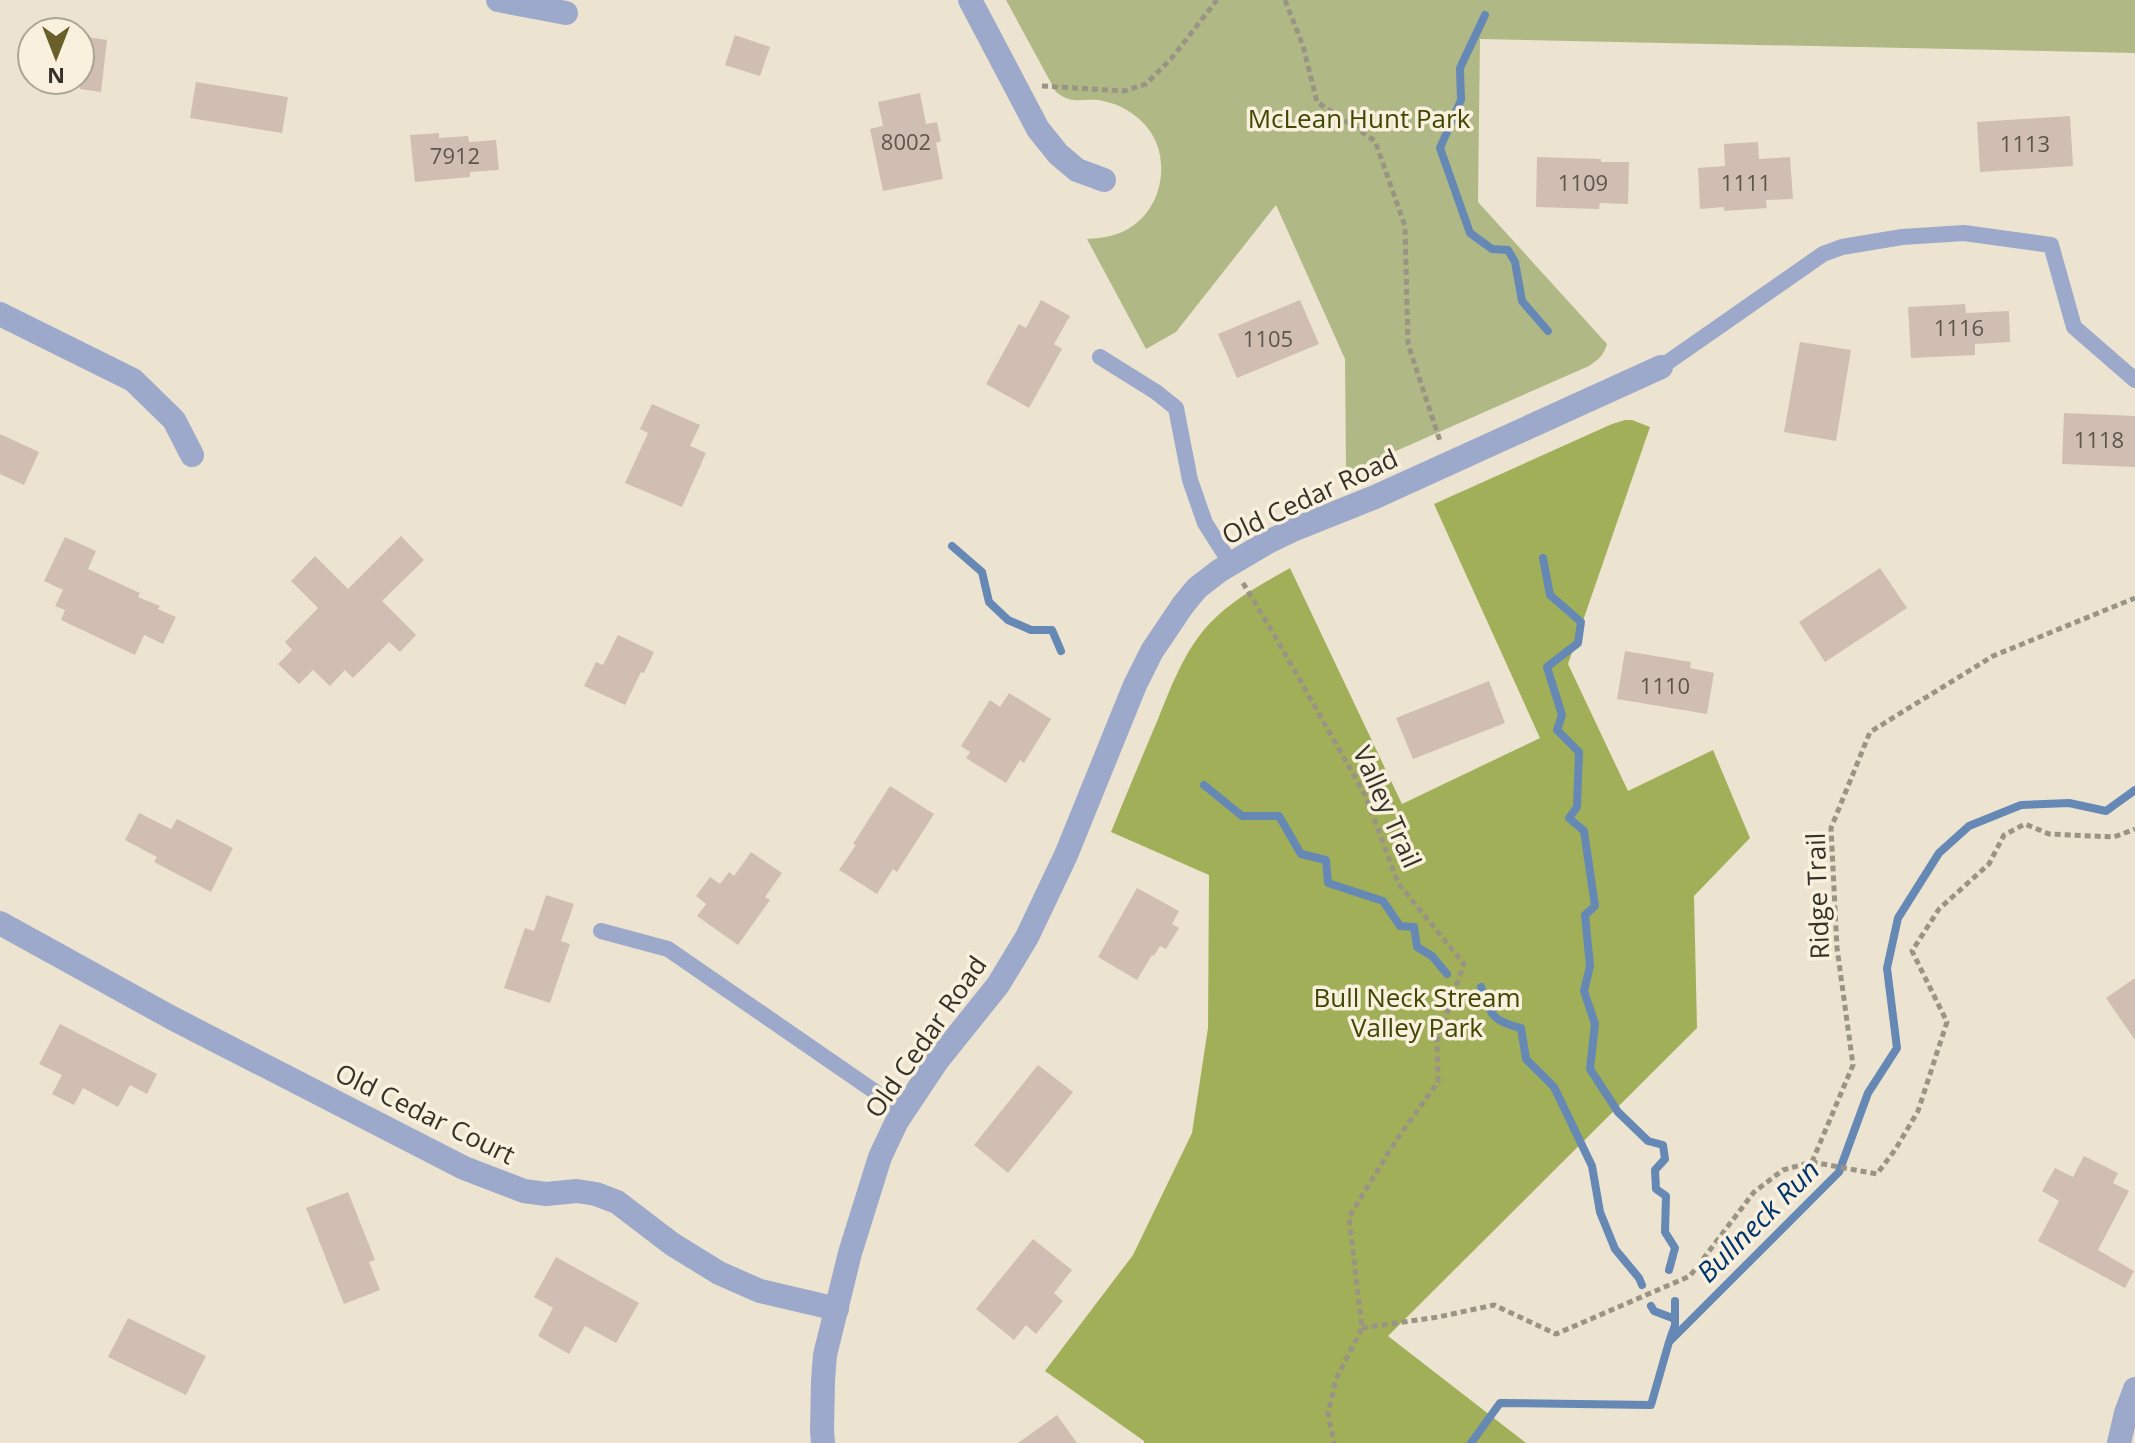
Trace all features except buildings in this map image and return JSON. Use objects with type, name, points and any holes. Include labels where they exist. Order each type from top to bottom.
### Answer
[{"type":"street","points":[[498,0],[566,13]]},
{"type":"street","points":[[970,0],[1038,129],[1058,154],[1077,170],[1104,180]]},
{"type":"street","points":[[0,314],[133,380],[174,420],[192,455]]},
{"type":"street","name":"Old Cedar Road","points":[[823,1443],[825,1355],[850,1253],[880,1157],[903,1111],[937,1061],[998,985],[1027,937],[1066,855],[1135,685],[1152,651],[1183,605],[1197,588],[1231,564],[1295,529],[1375,497],[1661,367]]},
{"type":"street","name":"Old Cedar Court","points":[[0,923],[172,1018],[464,1168],[524,1191],[596,1194],[617,1202],[672,1244],[719,1273],[760,1291],[837,1309]]},
{"type":"street","points":[[2119,1443],[2135,1389]]},
{"type":"lane","name":"Old Cedar Road","points":[[1661,367],[1823,254],[1842,247],[1902,237],[1964,233],[2051,245],[2074,327],[2135,380]]},
{"type":"lane","points":[[1100,357],[1176,408],[1190,480],[1205,523],[1231,564]]},
{"type":"lane","points":[[601,931],[668,949],[903,1111]]},
{"type":"path","points":[[1017,89],[1029,85],[1124,91],[1146,84],[1171,59],[1217,0]]},
{"type":"path","points":[[1285,0],[1303,46],[1317,102],[1375,141],[1405,226],[1408,344],[1448,464]]},
{"type":"path","name":"Valley Trail","points":[[1231,564],[1366,797],[1398,883],[1464,964],[1437,1041],[1438,1082],[1395,1142],[1349,1217],[1362,1328]]},
{"type":"path","name":"Ridge Trail","points":[[1812,1162],[1853,1065],[1837,948],[1831,828],[1870,732],[1993,656],[2135,598]]},
{"type":"path","points":[[1334,1443],[1328,1414],[1330,1402],[1336,1379],[1362,1328],[1494,1305],[1556,1334],[1690,1276],[1754,1192],[1783,1170],[1812,1162],[1877,1174],[1918,1111],[1947,1022],[1912,951],[1939,909],[1989,864],[2004,835],[2025,824],[2049,834],[2114,837],[2135,829]]},
{"type":"green space","name":"McLean Hunt Park","points":[[1006,0],[2135,0],[2135,53],[1480,39],[1478,202],[1607,344],[1600,357],[1589,366],[1346,473],[1345,359],[1276,205],[1176,332],[1146,349],[1087,239],[1111,236],[1128,229],[1144,216],[1152,204],[1161,178],[1159,151],[1154,138],[1142,121],[1121,107],[1103,101],[1068,99],[1056,92]]},
{"type":"green space","name":"Bull Neck Stream Valley Park","points":[[1625,420],[1650,427],[1568,664],[1628,791],[1713,750],[1750,838],[1694,896],[1697,1028],[1388,1336],[1526,1443],[1144,1443],[1045,1371],[1133,1255],[1192,1133],[1208,1028],[1209,875],[1111,832],[1168,694],[1193,645],[1210,623],[1248,592],[1290,568],[1402,804],[1540,738],[1434,504]]},
{"type":"waterway","points":[[1485,15],[1460,68],[1461,100],[1440,148],[1470,233],[1492,249],[1508,250],[1515,262],[1522,301],[1548,331]]},
{"type":"waterway","points":[[952,546],[982,572],[989,602],[1008,620],[1031,630],[1052,630],[1061,651]]},
{"type":"waterway","points":[[1543,558],[1550,595],[1581,622],[1578,643],[1547,667],[1562,715],[1557,730],[1579,752],[1577,807],[1569,818],[1584,831],[1595,906],[1585,915],[1590,966],[1584,991],[1595,1024],[1590,1069],[1618,1112],[1648,1141],[1663,1145],[1665,1159],[1655,1170],[1656,1189],[1666,1196],[1665,1232],[1675,1248],[1669,1270]]},
{"type":"waterway","points":[[1204,785],[1242,816],[1279,816],[1301,854],[1326,860],[1328,883],[1383,901],[1400,926],[1414,927],[1417,947],[1432,956],[1447,974]]},
{"type":"waterway","name":"Bullneck Run","points":[[1471,1443],[1500,1403],[1651,1405],[1669,1342],[1839,1172],[1868,1093],[1897,1048],[1887,968],[1898,918],[1939,853],[1969,826],[2021,805],[2069,803],[2106,811],[2135,790]]},
{"type":"waterway","points":[[1481,987],[1494,1015],[1521,1028],[1526,1059],[1554,1087],[1592,1166],[1600,1212],[1615,1249],[1642,1285]]},
{"type":"waterway","points":[[1670,1339],[1675,1325],[1675,1301]]},
{"type":"waterway","points":[[1651,1306],[1654,1311],[1675,1319]]}]
